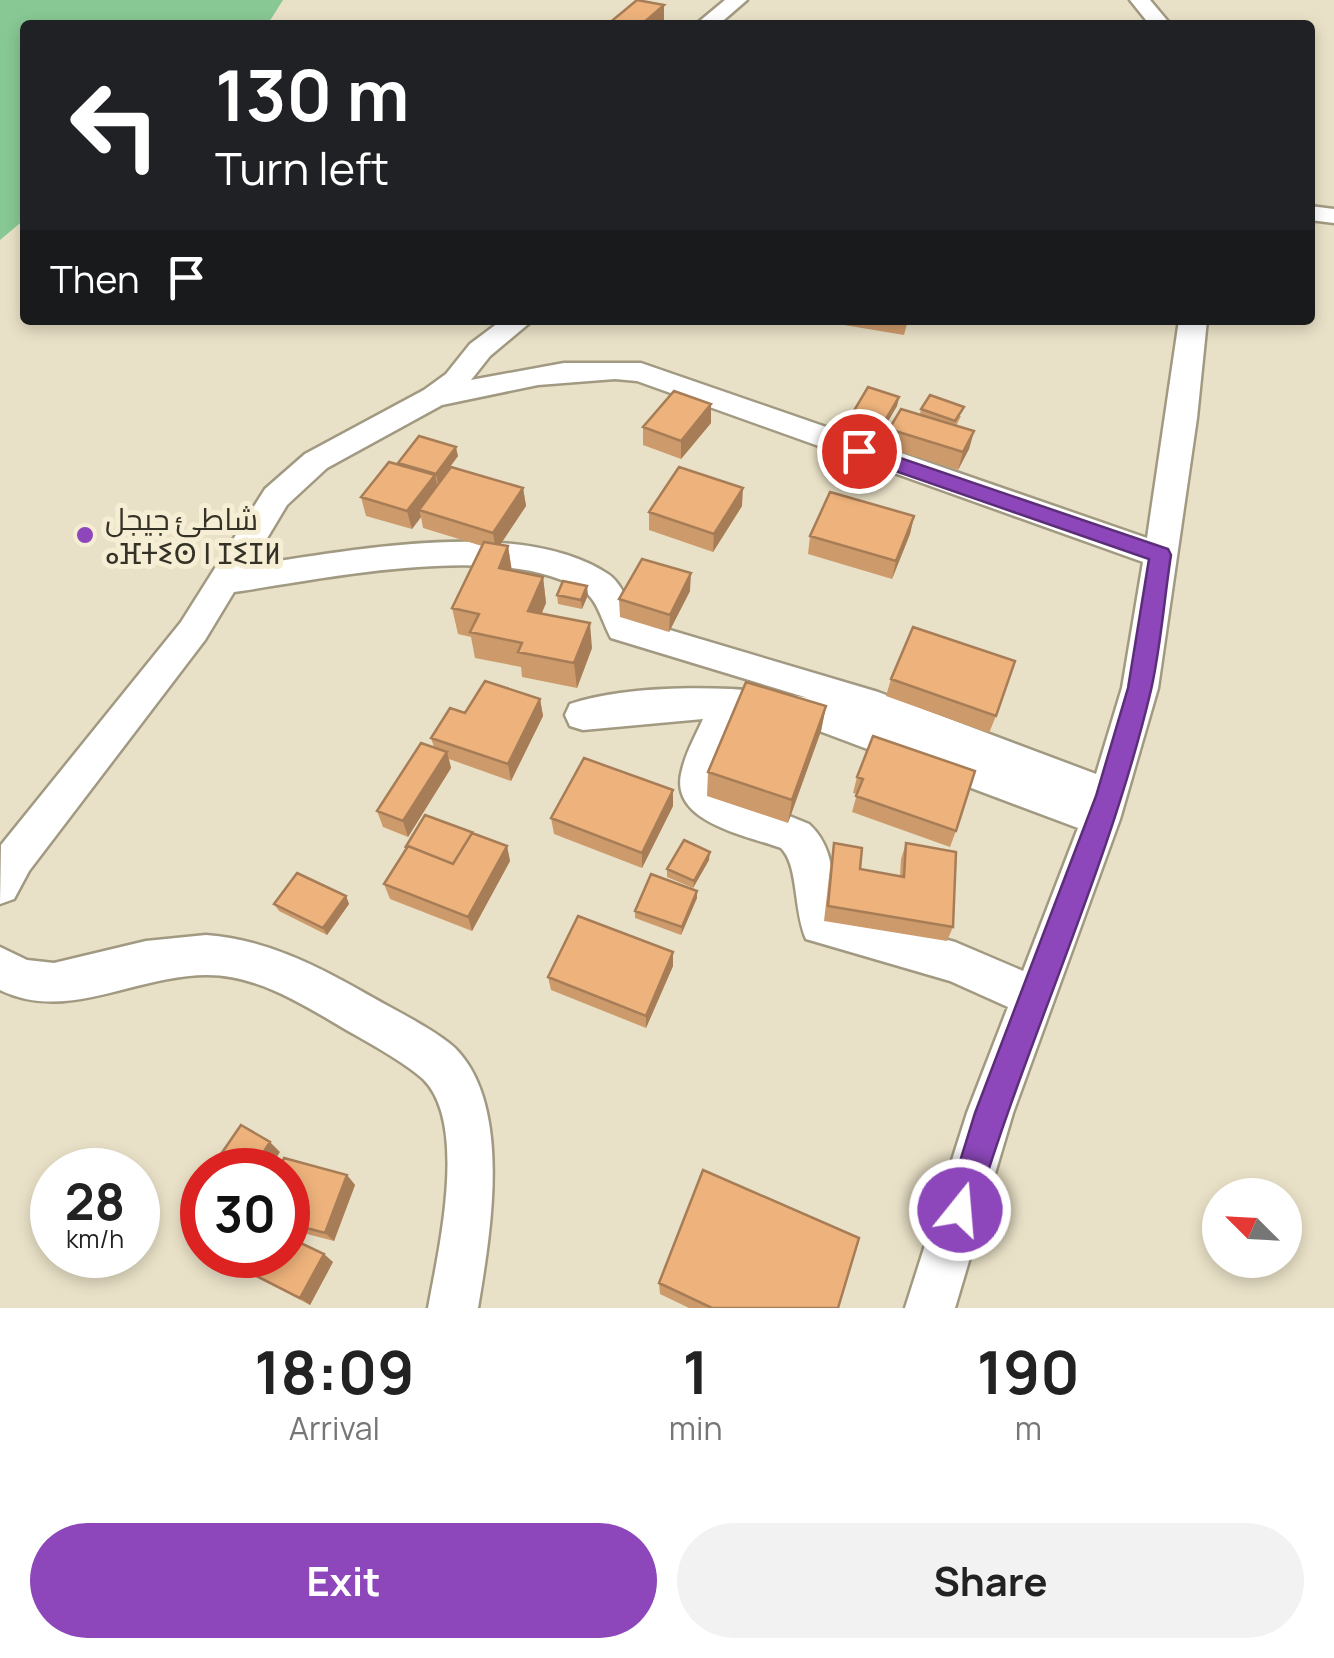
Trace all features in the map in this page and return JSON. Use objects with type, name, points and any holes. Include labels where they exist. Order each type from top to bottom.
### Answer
[{"type":"street","points":[[712,20],[737,0]]},
{"type":"street","points":[[1140,0],[1157,20]]},
{"type":"street","points":[[0,886],[15,858],[192,631],[276,497],[316,461],[434,397],[456,380],[480,350],[512,325]]},
{"type":"street","points":[[930,1308],[990,1113],[1105,808],[1140,688],[1182,418],[1191,325]]},
{"type":"street","points":[[434,397],[575,371],[608,367],[640,372],[1160,555]]},
{"type":"street","points":[[225,581],[448,555],[504,554],[552,562],[600,584],[623,629],[654,642],[798,680],[906,716],[1105,808]]},
{"type":"street","points":[[583,715],[728,702],[766,704],[817,715],[1105,808]]},
{"type":"street","points":[[728,702],[699,773],[702,798],[796,836],[806,844],[813,857],[815,913],[821,925],[956,962],[1034,997]]},
{"type":"street","points":[[0,967],[12,976],[49,983],[91,980],[143,961],[213,954],[279,970],[438,1064],[457,1086],[466,1132],[469,1208],[453,1308]]},
{"type":"shaded area","points":[[0,0],[283,0],[270,20],[20,20],[20,223],[0,240]]},
{"type":"building","points":[[637,0],[664,5],[647,20],[613,20]]},
{"type":"building","points":[[868,387],[899,397],[883,424],[852,414]]},
{"type":"building","points":[[674,391],[711,404],[681,441],[643,427]]},
{"type":"building","points":[[930,395],[964,407],[955,421],[921,409]]},
{"type":"building","points":[[901,409],[974,431],[963,452],[889,429]]},
{"type":"building","points":[[419,436],[456,447],[436,474],[398,463]]},
{"type":"building","points":[[389,462],[435,475],[407,511],[361,497]]},
{"type":"building","points":[[451,467],[523,488],[493,533],[419,510]]},
{"type":"building","points":[[679,467],[743,488],[714,534],[649,512]]},
{"type":"building","points":[[830,492],[914,516],[896,561],[810,536]]},
{"type":"building","points":[[484,542],[508,546],[499,568],[543,577],[528,611],[590,623],[574,663],[518,652],[522,643],[470,632],[479,614],[452,608]]},
{"type":"building","points":[[642,559],[691,573],[670,615],[619,599]]},
{"type":"building","points":[[563,581],[587,586],[581,600],[557,595]]},
{"type":"building","points":[[913,627],[1015,661],[996,716],[891,679]]},
{"type":"building","points":[[485,681],[540,699],[508,764],[431,738],[450,708],[465,713]]},
{"type":"building","points":[[746,682],[826,706],[792,800],[708,772]]},
{"type":"building","points":[[873,736],[975,771],[956,831],[856,796],[863,779],[857,777]]},
{"type":"building","points":[[421,743],[447,752],[403,821],[377,811]]},
{"type":"building","points":[[584,758],[673,790],[642,853],[551,818]]},
{"type":"building","points":[[425,815],[474,833],[453,864],[405,848]]},
{"type":"building","points":[[472,833],[507,846],[468,917],[384,884],[408,846],[453,864]]},
{"type":"building","points":[[684,840],[710,852],[694,881],[667,869]]},
{"type":"building","points":[[834,843],[862,848],[860,869],[904,877],[906,843],[956,852],[953,927],[828,906]]},
{"type":"building","points":[[297,873],[346,896],[323,928],[274,904]]},
{"type":"building","points":[[651,874],[697,891],[682,927],[635,911]]},
{"type":"building","points":[[578,916],[673,952],[646,1016],[548,977]]},
{"type":"building","points":[[241,1125],[270,1142],[266,1148],[225,1148]]},
{"type":"building","points":[[310,1165],[347,1175],[325,1233],[310,1229]]},
{"type":"building","points":[[703,1170],[859,1238],[838,1308],[712,1308],[659,1283]]},
{"type":"building","points":[[310,1247],[324,1254],[300,1298],[260,1278],[310,1278]]},
{"type":"place","name":"شاطئ جيجل ⴰⴼⵜⵉⵙ ⵏ ⵊⵉⵊⵍ","points":[[85,535]]},
{"type":"route","points":[[859,451],[1160,555],[1140,688],[1101,819],[990,1113],[960,1210]]}]
